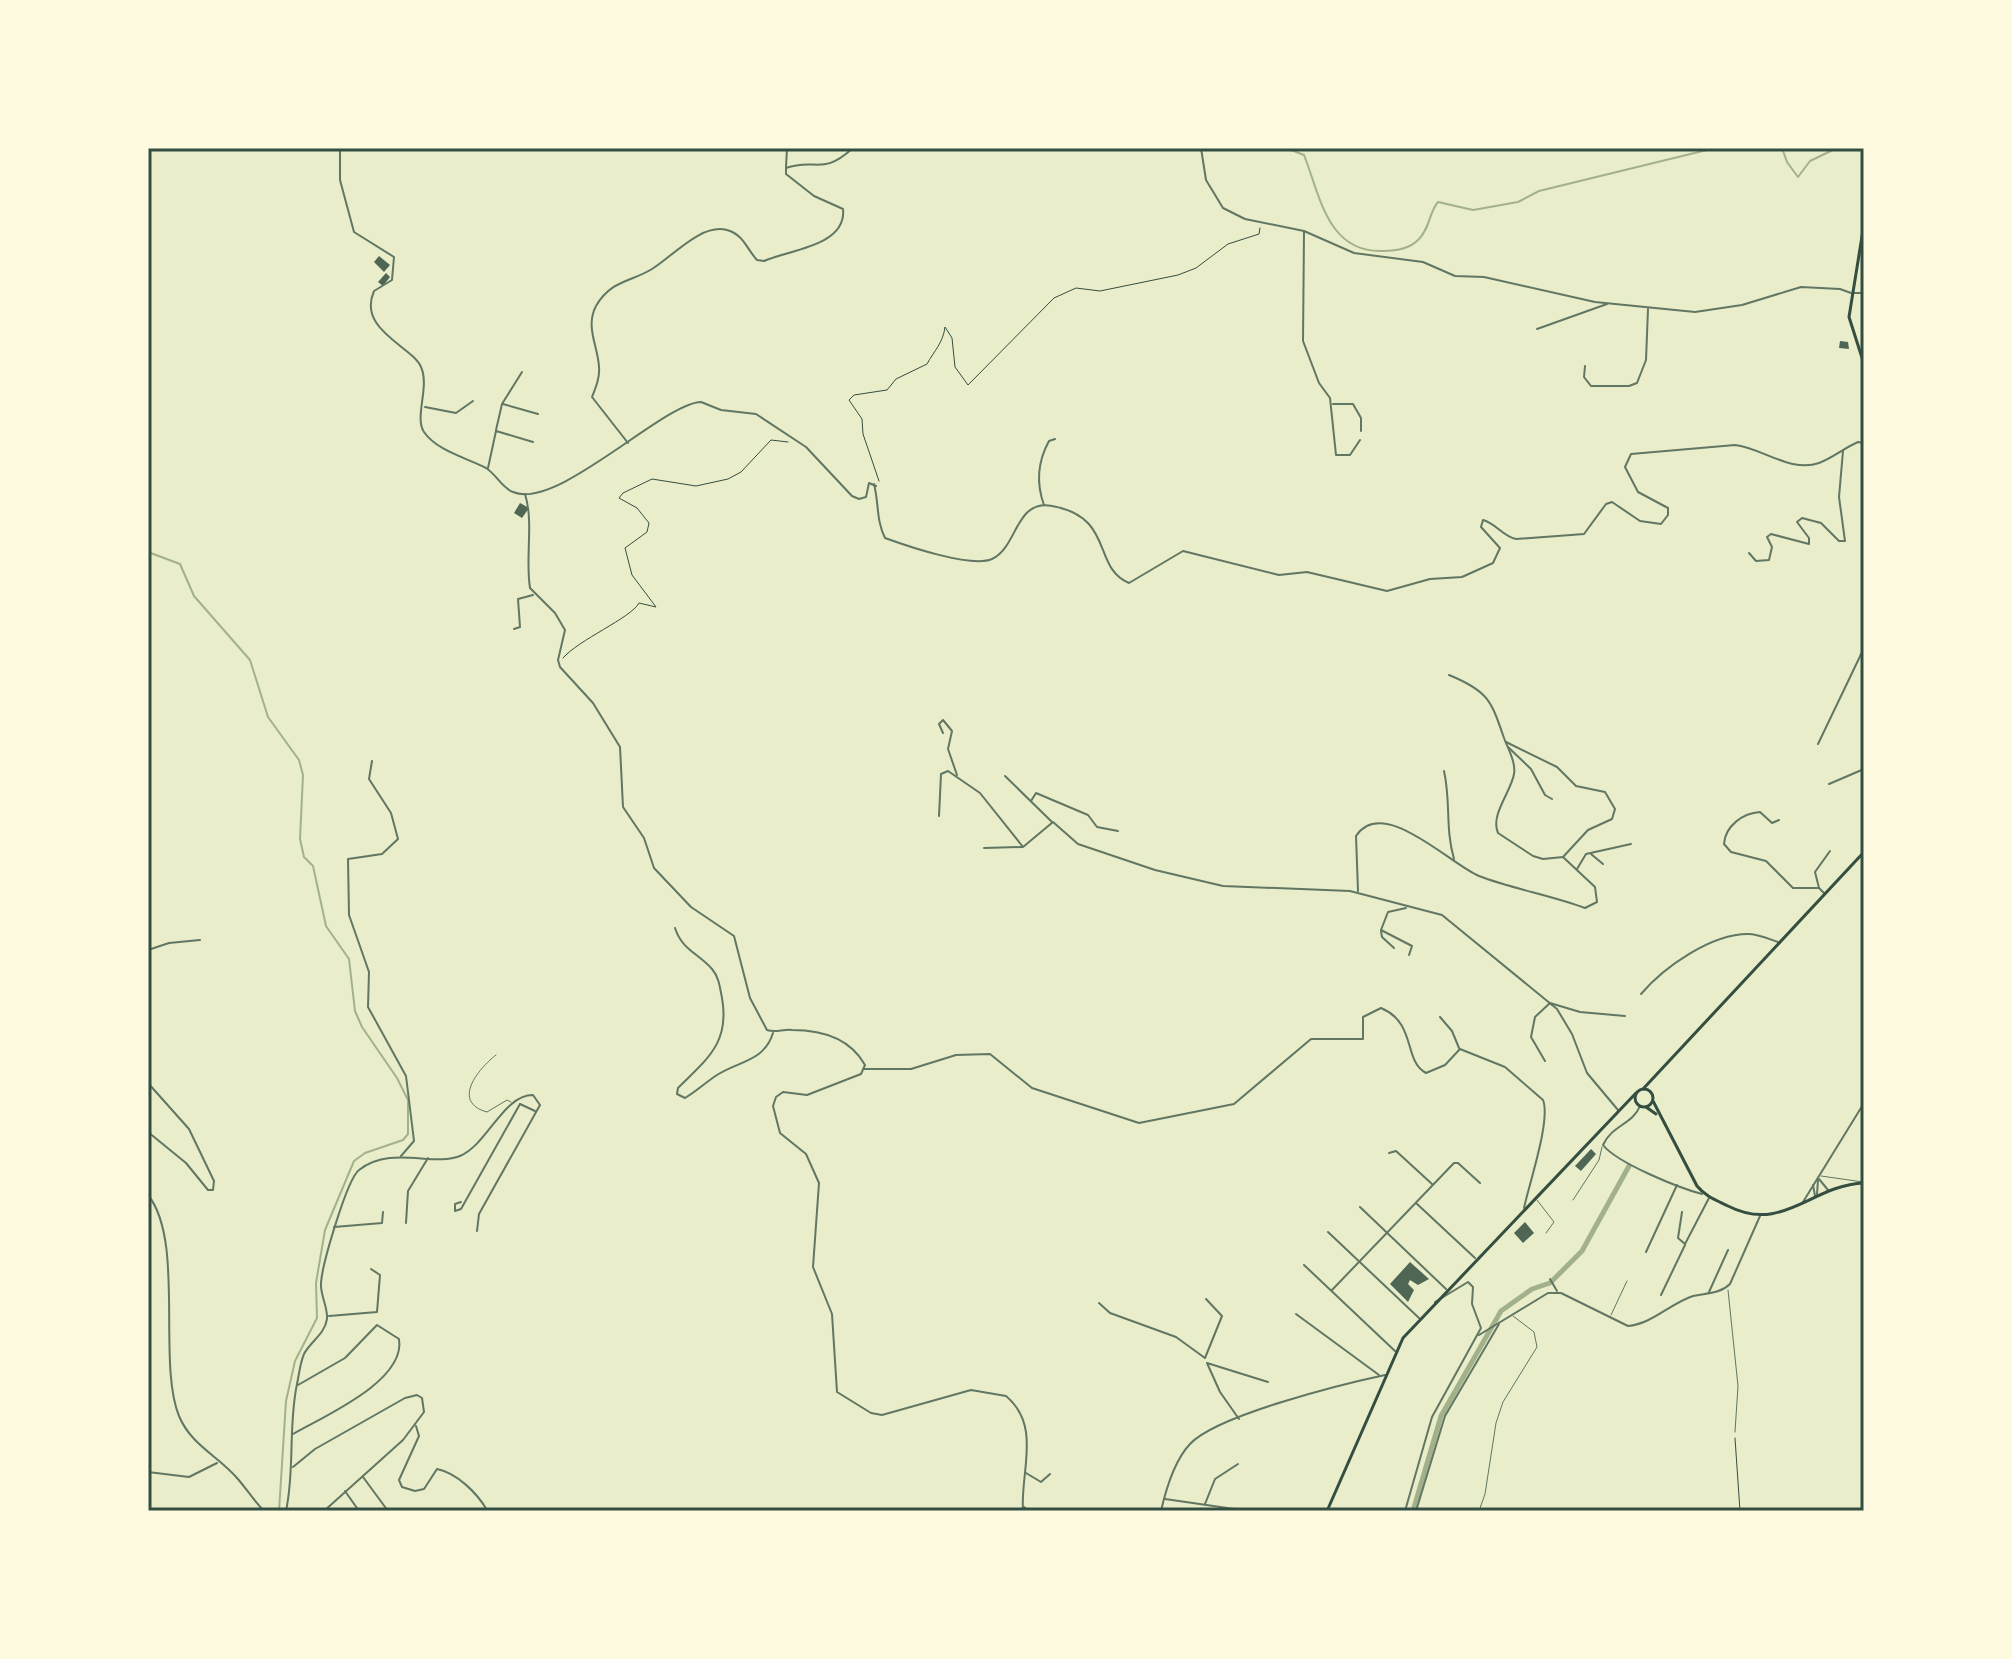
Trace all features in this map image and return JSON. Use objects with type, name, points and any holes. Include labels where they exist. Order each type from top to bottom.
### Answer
[{"type":"main road","points":[[1864,224],[1849,317],[1864,364]]},
{"type":"main road","points":[[1327,1511],[1396,1351],[1419,1318],[1653,1079],[1864,852]]},
{"type":"main road","points":[[1653,1079],[1651,1092],[1658,1115],[1685,1165],[1709,1197],[1760,1216],[1787,1212],[1828,1190],[1864,1182]]},
{"type":"main road","points":[[1643,1089],[1651,1092]]},
{"type":"main road","points":[[1636,1093],[1636,1102],[1658,1115]]},
{"type":"main road","points":[[1646,1107],[1653,1101]]},
{"type":"main road","points":[[1621,1109],[1636,1102]]},
{"type":"street","points":[[340,148],[345,206],[354,232],[391,252],[396,265],[392,280],[374,291],[373,313],[386,338],[419,363],[425,377],[421,419],[425,434],[469,463],[488,469],[513,492],[525,494],[589,469],[680,409],[701,402],[721,410],[756,414],[806,447],[852,496],[866,497],[869,483],[875,485],[880,506],[877,522],[885,538],[971,561],[992,559],[1025,514],[1044,506],[1080,515],[1089,521],[1097,531],[1115,574],[1129,583],[1183,551],[1279,575],[1307,572],[1387,591],[1430,579],[1462,577],[1493,563],[1500,548],[1486,536],[1481,527],[1483,520],[1492,523],[1507,537],[1516,539],[1574,537],[1584,534],[1606,504],[1612,502],[1640,521],[1661,524],[1668,515],[1668,508],[1638,492],[1625,467],[1631,454],[1735,445],[1751,446],[1784,462],[1808,465],[1864,443]]},
{"type":"street","points":[[629,444],[592,397],[600,368],[591,338],[595,307],[628,277],[651,270],[672,253],[712,231],[724,229],[742,236],[751,254],[764,261],[827,239],[842,220],[843,209],[814,196],[786,174],[787,148]]},
{"type":"street","points":[[786,168],[824,166],[837,162],[853,148]]},
{"type":"street","points":[[1201,148],[1206,180],[1223,208],[1258,222],[1304,231],[1354,253],[1423,262],[1455,276],[1484,277],[1608,303],[1695,312],[1742,305],[1801,287],[1864,293]]},
{"type":"street","points":[[1304,231],[1303,341],[1331,405],[1336,455],[1350,455],[1360,440]]},
{"type":"street","points":[[1537,329],[1608,303]]},
{"type":"street","points":[[1585,366],[1584,377],[1591,386],[1620,387],[1637,383],[1646,360],[1648,308]]},
{"type":"street","points":[[488,469],[502,404],[522,372]]},
{"type":"street","points":[[424,407],[456,413],[473,401]]},
{"type":"street","points":[[502,404],[538,414]]},
{"type":"street","points":[[1331,405],[1353,404],[1361,418],[1361,431]]},
{"type":"street","points":[[496,431],[533,442]]},
{"type":"street","points":[[1044,506],[1039,473],[1044,450],[1049,441],[1055,439]]},
{"type":"street","points":[[1749,553],[1756,561],[1769,560],[1772,547],[1767,537],[1771,534],[1809,544],[1809,538],[1798,527],[1797,522],[1802,518],[1821,523],[1839,541],[1845,541],[1839,497],[1843,449]]},
{"type":"street","points":[[525,494],[531,509],[526,538],[529,578],[534,595],[555,613],[565,630],[559,663],[593,703],[620,747],[623,807],[644,838],[654,868],[691,907],[734,936],[756,1013],[764,1027],[773,1032],[798,1030],[839,1038],[859,1056],[864,1069]]},
{"type":"street","points":[[514,629],[520,627],[518,599],[534,595]]},
{"type":"street","points":[[1818,744],[1864,648]]},
{"type":"street","points":[[1449,675],[1487,696],[1498,714],[1505,742],[1507,746],[1514,774],[1496,828],[1533,856],[1543,859],[1563,857],[1588,830],[1612,819],[1615,809],[1605,792],[1576,786],[1557,767],[1505,742]]},
{"type":"street","points":[[943,733],[939,724],[943,720],[952,731],[948,749],[958,776]]},
{"type":"street","points":[[1507,746],[1531,769],[1545,795],[1552,799]]},
{"type":"street","points":[[286,1511],[297,1386],[304,1355],[326,1325],[328,1316],[321,1286],[333,1227],[358,1170],[400,1156],[409,1150],[414,1141],[406,1076],[368,1007],[369,972],[349,915],[348,859],[382,854],[398,839],[391,813],[369,779],[372,761]]},
{"type":"street","points":[[1829,784],[1864,769]]},
{"type":"street","points":[[939,816],[941,774],[948,771],[980,793],[1023,847]]},
{"type":"street","points":[[1444,771],[1449,801],[1446,829],[1455,860]]},
{"type":"street","points":[[1005,776],[1078,844],[1155,870],[1223,886],[1358,892],[1442,915],[1550,1003],[1565,1022],[1587,1073],[1621,1109]]},
{"type":"street","points":[[1031,801],[1036,793],[1088,815],[1097,827],[1118,831]]},
{"type":"street","points":[[1779,820],[1772,823],[1760,812],[1747,813],[1726,833],[1724,844],[1731,852],[1766,861],[1793,888],[1819,888]]},
{"type":"street","points":[[984,848],[1023,847],[1053,822]]},
{"type":"street","points":[[1358,892],[1356,836],[1368,825],[1392,826],[1479,876],[1590,907],[1597,902],[1597,891],[1563,857]]},
{"type":"street","points":[[1576,870],[1590,854],[1631,844]]},
{"type":"street","points":[[1825,894],[1819,888],[1816,867],[1830,851]]},
{"type":"street","points":[[1590,854],[1603,864]]},
{"type":"street","points":[[1394,948],[1382,937],[1382,920],[1392,909],[1411,907]]},
{"type":"street","points":[[675,928],[686,950],[714,973],[726,1023],[718,1043],[678,1088],[677,1094],[685,1098],[725,1070],[744,1065],[763,1050],[773,1032]]},
{"type":"street","points":[[1381,930],[1412,946],[1409,955]]},
{"type":"street","points":[[1641,994],[1654,978],[1675,964],[1737,935],[1753,934],[1779,943]]},
{"type":"street","points":[[148,950],[169,943],[200,940]]},
{"type":"street","points":[[1550,1003],[1580,1012],[1625,1016]]},
{"type":"street","points":[[1545,1061],[1531,1037],[1538,1012],[1550,1003]]},
{"type":"street","points":[[1029,1511],[1023,1509],[1025,1424],[1006,1396],[971,1390],[882,1415],[871,1413],[837,1392],[832,1314],[813,1267],[819,1183],[806,1154],[780,1133],[773,1106],[776,1097],[783,1092],[807,1095],[849,1080],[864,1069],[911,1069],[956,1055],[990,1054],[1032,1088],[1139,1123],[1234,1104],[1311,1039],[1363,1039],[1363,1017],[1381,1008],[1399,1019],[1413,1048],[1414,1064],[1420,1070],[1426,1073],[1445,1065],[1460,1049]]},
{"type":"street","points":[[1440,1017],[1452,1031],[1460,1049],[1505,1067],[1543,1100],[1543,1122],[1524,1210]]},
{"type":"street","points":[[148,1083],[189,1129],[214,1181],[213,1190],[208,1190],[186,1163],[148,1132]]},
{"type":"street","points":[[400,1156],[459,1157],[480,1140],[517,1099],[533,1095],[540,1105],[479,1214],[477,1231]]},
{"type":"street","points":[[517,1099],[520,1104],[536,1112]]},
{"type":"street","points":[[1802,1203],[1864,1103]]},
{"type":"street","points":[[461,1202],[520,1104]]},
{"type":"street","points":[[1640,1106],[1636,1116],[1608,1135],[1603,1145],[1625,1162],[1704,1194]]},
{"type":"street","points":[[1389,1153],[1396,1151],[1433,1185]]},
{"type":"street","points":[[406,1223],[408,1191],[429,1157]]},
{"type":"street","points":[[1332,1290],[1456,1162],[1480,1183]]},
{"type":"street","points":[[1818,1177],[1828,1190]]},
{"type":"street","points":[[1816,1196],[1818,1177]]},
{"type":"street","points":[[1646,1252],[1677,1184]]},
{"type":"street","points":[[1813,1184],[1816,1196]]},
{"type":"street","points":[[148,1195],[161,1216],[170,1306],[174,1398],[186,1428],[217,1463],[239,1479],[264,1511]]},
{"type":"street","points":[[1661,1295],[1709,1197]]},
{"type":"street","points":[[1416,1203],[1476,1259]]},
{"type":"street","points":[[1360,1207],[1447,1289]]},
{"type":"street","points":[[333,1227],[382,1223],[383,1212]]},
{"type":"street","points":[[1682,1212],[1678,1238],[1685,1244]]},
{"type":"street","points":[[1479,1335],[1544,1295],[1558,1292],[1628,1326],[1636,1326],[1683,1300],[1727,1287],[1760,1216]]},
{"type":"street","points":[[1328,1232],[1419,1318]]},
{"type":"street","points":[[1708,1293],[1728,1250]]},
{"type":"street","points":[[1304,1265],[1396,1351]]},
{"type":"street","points":[[328,1316],[377,1312],[380,1275],[371,1269]]},
{"type":"street","points":[[1550,1279],[1556,1283],[1558,1292]]},
{"type":"street","points":[[1405,1511],[1432,1417],[1479,1335],[1481,1323],[1473,1310],[1473,1287],[1468,1282],[1435,1302]]},
{"type":"street","points":[[1205,1358],[1222,1316],[1206,1299]]},
{"type":"street","points":[[1099,1303],[1110,1313],[1176,1337],[1205,1358],[1220,1392],[1239,1419]]},
{"type":"street","points":[[1296,1314],[1380,1376]]},
{"type":"street","points":[[1416,1511],[1445,1416],[1499,1323]]},
{"type":"street","points":[[292,1434],[370,1390],[398,1357],[399,1339],[377,1325],[345,1358],[297,1386]]},
{"type":"street","points":[[1207,1363],[1268,1382]]},
{"type":"street","points":[[1161,1511],[1187,1446],[1209,1431],[1303,1396],[1386,1375]]},
{"type":"street","points":[[292,1468],[325,1443],[417,1395],[425,1404],[415,1425],[324,1511]]},
{"type":"street","points":[[415,1425],[419,1436],[399,1480],[402,1487],[415,1491],[424,1489],[437,1469],[445,1471],[479,1495],[487,1510]]},
{"type":"street","points":[[148,1472],[189,1477],[217,1463]]},
{"type":"street","points":[[1205,1505],[1215,1479],[1238,1464]]},
{"type":"street","points":[[1025,1472],[1038,1482],[1050,1474]]},
{"type":"street","points":[[362,1476],[388,1511]]},
{"type":"street","points":[[344,1490],[359,1511]]},
{"type":"street","points":[[1164,1499],[1248,1511]]},
{"type":"lane","points":[[496,1055],[471,1083],[469,1096],[476,1107],[487,1112],[507,1100],[513,1104]]},
{"type":"lane","points":[[1573,1200],[1599,1160],[1603,1145]]},
{"type":"lane","points":[[1818,1177],[1837,1175],[1864,1182]]},
{"type":"lane","points":[[1535,1198],[1554,1222],[1546,1233]]},
{"type":"lane","points":[[1610,1318],[1627,1281]]},
{"type":"lane","points":[[1727,1287],[1738,1386],[1735,1432]]},
{"type":"lane","points":[[1479,1511],[1499,1412],[1538,1341],[1531,1328],[1511,1315]]},
{"type":"path","points":[[881,486],[872,465],[862,419],[849,400],[854,395],[887,390],[896,379],[927,364],[933,350],[943,341],[945,327],[952,338],[955,367],[968,385],[1023,326],[1039,317],[1054,298],[1076,288],[1100,291],[1130,287],[1188,272],[1228,244],[1259,234],[1258,222]]},
{"type":"path","points":[[559,663],[575,645],[598,635],[608,624],[636,609],[639,603],[656,607],[632,575],[625,548],[647,532],[649,523],[637,508],[619,498],[623,493],[652,479],[696,486],[728,479],[741,472],[771,440],[790,442]]},
{"type":"path","points":[[1735,1432],[1740,1511]]},
{"type":"building","points":[[379,256],[390,265],[384,272],[374,262]]},
{"type":"building","points":[[386,273],[390,277],[383,286],[378,282]]},
{"type":"building","points":[[1840,341],[1848,342],[1849,349],[1839,348]]},
{"type":"building","points":[[520,503],[529,508],[522,518],[514,513]]},
{"type":"building","points":[[1591,1149],[1596,1154],[1581,1171],[1575,1166]]},
{"type":"building","points":[[1525,1222],[1534,1233],[1523,1243],[1514,1233]]},
{"type":"building","points":[[1410,1262],[1429,1279],[1418,1285],[1410,1280],[1408,1284],[1414,1290],[1408,1302],[1390,1284]]},
{"type":"waterway","points":[[1286,148],[1304,155],[1328,219],[1338,232],[1364,249],[1383,251],[1402,249],[1418,240],[1438,202],[1473,210],[1518,202],[1539,191],[1715,148]]},
{"type":"waterway","points":[[1782,148],[1798,177],[1810,161],[1837,148]]},
{"type":"waterway","points":[[148,552],[180,564],[194,596],[250,660],[268,717],[299,760],[303,775],[300,839],[304,857],[313,866],[326,926],[349,959],[355,1011],[362,1027],[397,1078],[408,1100],[408,1134],[403,1140],[365,1153],[354,1161],[325,1230],[316,1283],[317,1318],[295,1361],[286,1401],[279,1511]]},
{"type":"waterway","points":[[1413,1511],[1441,1416],[1501,1311],[1532,1289],[1550,1283],[1582,1251],[1629,1166]]}]
